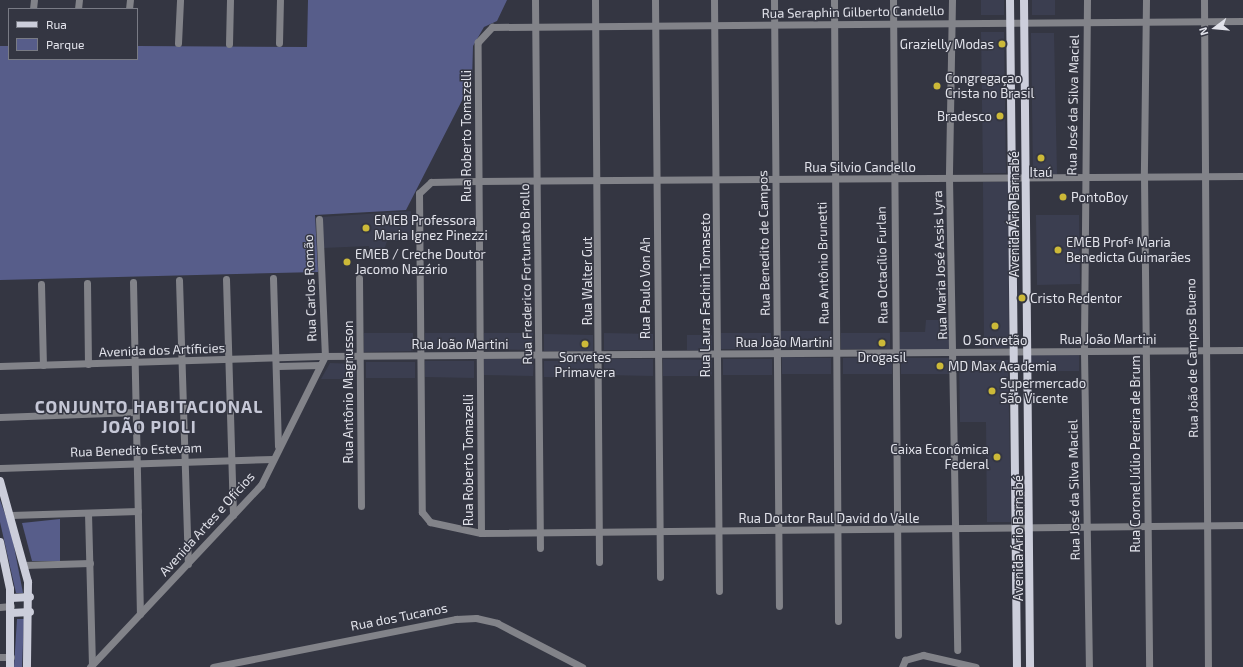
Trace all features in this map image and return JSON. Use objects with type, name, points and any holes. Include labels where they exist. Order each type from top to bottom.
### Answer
[{"type":"main road","name":"Avenida Ário Barnabé","points":[[1010,0],[1013,352],[1017,529],[1017,667]]},
{"type":"main road","name":"Avenida Ário Barnabé","points":[[1024,0],[1027,177],[1027,352],[1032,529],[1030,667]]},
{"type":"main road","points":[[0,481],[11,515],[24,565],[30,596],[27,667]]},
{"type":"main road","points":[[0,544],[11,606],[10,667]]},
{"type":"main road","points":[[11,606],[30,596]]},
{"type":"main road","points":[[11,606],[30,612]]},
{"type":"main road","points":[[1017,642],[1023,647],[1030,642]]},
{"type":"street","points":[[178,43],[180,0]]},
{"type":"street","points":[[229,44],[230,0]]},
{"type":"street","points":[[279,43],[280,0]]},
{"type":"street","name":"Rua Frederico Fortunato Brollo","points":[[535,0],[540,548]]},
{"type":"street","name":"Rua Walter Gut","points":[[595,0],[598,180],[599,562]]},
{"type":"street","name":"Rua Paulo Von Ah","points":[[655,0],[660,576]]},
{"type":"street","name":"Rua Laura Fachini Tomaseto","points":[[714,0],[719,591]]},
{"type":"street","name":"Rua Benedito de Campos","points":[[774,0],[778,353],[778,606]]},
{"type":"street","name":"Rua Antônio Brunetti","points":[[834,0],[833,179],[838,621]]},
{"type":"street","name":"Rua Octacílio Furlan","points":[[893,0],[892,178],[898,635]]},
{"type":"street","name":"Rua Maria José Assis Lyra","points":[[952,0],[949,178],[954,353],[957,650]]},
{"type":"street","name":"Rua José da Silva Maciel","points":[[1087,0],[1084,177],[1084,352],[1088,667]]},
{"type":"street","name":"Rua Coronel Júlio Pereira de Brum","points":[[1146,0],[1144,176],[1149,667]]},
{"type":"street","name":"Rua João de Campos Bueno","points":[[1204,0],[1202,176],[1208,667]]},
{"type":"street","name":"Rua Seraphin Gilberto Candello","points":[[535,26],[714,26],[1010,22],[1087,23],[1243,21]]},
{"type":"street","name":"Rua Roberto Tomazelli","points":[[481,533],[478,42],[492,27],[535,26]]},
{"type":"street","name":"Rua Silvio Candello","points":[[422,512],[419,193],[430,182],[1243,176]]},
{"type":"street","name":"Rua Carlos Romão","points":[[319,219],[325,356]]},
{"type":"street","points":[[273,278],[278,362],[278,448]]},
{"type":"street","name":"Rua Antônio Magnusson","points":[[359,278],[361,506]]},
{"type":"street","points":[[226,279],[233,515]]},
{"type":"street","points":[[179,280],[186,460],[188,564]]},
{"type":"street","points":[[132,282],[140,614]]},
{"type":"street","points":[[87,283],[88,364]]},
{"type":"street","points":[[41,284],[43,365]]},
{"type":"street","name":"Rua João Martini","points":[[325,356],[360,357],[778,353],[836,354],[1243,350]]},
{"type":"street","name":"Avenida dos Artíficies","points":[[0,366],[228,360],[278,362],[325,356]]},
{"type":"street","name":"Avenida Artes e Ofícios","points":[[91,666],[261,485],[278,448],[325,356]]},
{"type":"street","points":[[278,362],[320,365]]},
{"type":"street","points":[[0,417],[136,412]]},
{"type":"street","name":"Rua Benedito Estevam","points":[[0,468],[186,460],[273,459]]},
{"type":"street","points":[[11,515],[138,511]]},
{"type":"street","name":"Rua Doutor Raul David do Valle","points":[[422,512],[430,522],[442,527],[481,533],[659,532],[718,530],[778,532],[1032,529],[1087,526],[1243,525]]},
{"type":"street","points":[[88,513],[91,666]]},
{"type":"street","points":[[24,565],[90,563]]},
{"type":"street","points":[[0,607],[11,606]]},
{"type":"street","name":"Rua dos Tucanos","points":[[213,667],[456,619],[476,618],[497,623],[582,667]]},
{"type":"street","points":[[902,667],[905,660],[923,655],[976,667]]},
{"type":"street","points":[[0,657],[11,657]]},
{"type":"shaded area","points":[[981,0],[1004,0],[1004,15],[981,15]]},
{"type":"shaded area","points":[[1032,0],[1055,0],[1055,15],[1032,15]]},
{"type":"shaded area","points":[[981,32],[1004,32],[1006,173],[983,173]]},
{"type":"shaded area","points":[[1031,33],[1054,33],[1057,174],[1033,174]]},
{"type":"shaded area","points":[[983,182],[1008,182],[1009,348],[984,348]]},
{"type":"shaded area","name":"EMEB Professora Maria Ignez Pinezzi","points":[[411,211],[411,240],[387,241],[384,250],[370,253],[369,246],[323,248],[321,217]]},
{"type":"shaded area","name":"EMEB Profª Maria Benedicta Guimarães","points":[[1036,215],[1079,215],[1080,284],[1037,285]]},
{"type":"shaded area","points":[[926,320],[950,320],[950,350],[900,350],[900,332],[925,332]]},
{"type":"shaded area","points":[[781,331],[831,331],[830,348],[781,347]]},
{"type":"shaded area","points":[[364,333],[413,333],[413,351],[364,352]]},
{"type":"shaded area","points":[[425,333],[474,333],[474,349],[425,349]]},
{"type":"shaded area","points":[[484,333],[533,333],[533,350],[484,349]]},
{"type":"shaded area","points":[[604,333],[653,334],[653,350],[604,350]]},
{"type":"shaded area","points":[[721,333],[771,333],[771,349],[721,349]]},
{"type":"shaded area","points":[[841,333],[890,333],[890,349],[841,349]]},
{"type":"shaded area","points":[[544,334],[593,335],[593,351],[544,351]]},
{"type":"shaded area","points":[[687,335],[712,335],[712,351],[687,350]]},
{"type":"shaded area","points":[[1030,354],[1079,354],[1079,371],[1030,371]]},
{"type":"shaded area","points":[[782,357],[831,358],[831,374],[782,374]]},
{"type":"shaded area","points":[[843,358],[892,358],[892,374],[843,374]]},
{"type":"shaded area","points":[[901,358],[950,358],[950,374],[901,374]]},
{"type":"shaded area","points":[[484,359],[534,359],[533,376],[484,375]]},
{"type":"shaded area","points":[[604,359],[653,359],[653,376],[604,375]]},
{"type":"shaded area","points":[[663,359],[712,360],[712,376],[663,376]]},
{"type":"shaded area","points":[[723,359],[772,359],[772,375],[723,375]]},
{"type":"shaded area","points":[[959,360],[1008,360],[1011,522],[987,522],[986,422],[960,422]]},
{"type":"shaded area","points":[[425,361],[474,361],[474,378],[425,377]]},
{"type":"shaded area","points":[[544,361],[593,361],[593,378],[544,377]]},
{"type":"shaded area","points":[[366,362],[415,362],[415,378],[366,378]]},
{"type":"shaded area","points":[[330,363],[356,364],[355,379],[321,379]]},
{"type":"green space","points":[[308,0],[507,0],[497,21],[484,27],[473,46],[472,81],[406,210],[315,215],[318,272],[0,280],[0,46],[8,46],[8,60],[138,60],[138,46],[307,47]]},
{"type":"green space","points":[[0,500],[11,531],[23,593],[16,593],[0,522]]},
{"type":"green space","points":[[60,519],[60,561],[32,561],[22,523]]},
{"type":"green space","points":[[17,619],[24,619],[22,667],[14,667]]},
{"type":"place","name":"Grazielly Modas","points":[[1002,44]]},
{"type":"place","name":"Congregaçao Crista no Brasil","points":[[937,86]]},
{"type":"place","name":"Bradesco","points":[[1000,116]]},
{"type":"place","name":"Itaú","points":[[1041,158]]},
{"type":"place","name":"PontoBoy","points":[[1063,197]]},
{"type":"place","name":"EMEB Professora Maria Ignez Pinezzi","points":[[366,228]]},
{"type":"place","name":"EMEB Profª Maria Benedicta Guimarães","points":[[1058,250]]},
{"type":"place","name":"EMEB / Creche Doutor Jacomo Nazário","points":[[347,262]]},
{"type":"place","name":"Cristo Redentor","points":[[1022,298]]},
{"type":"place","name":"O Sorvetão","points":[[995,326]]},
{"type":"place","name":"Drogasil","points":[[882,343]]},
{"type":"place","name":"Sorvetes Primavera","points":[[585,344]]},
{"type":"place","name":"MD Max Academia","points":[[940,366]]},
{"type":"place","name":"Supermercado São Vicente","points":[[992,391]]},
{"type":"place","name":"Caixa Econômica Federal","points":[[997,457]]},
{"type":"district","name":"CONJUNTO HABITACIONAL JOÃO PIOLI","points":[[149,417]]}]
